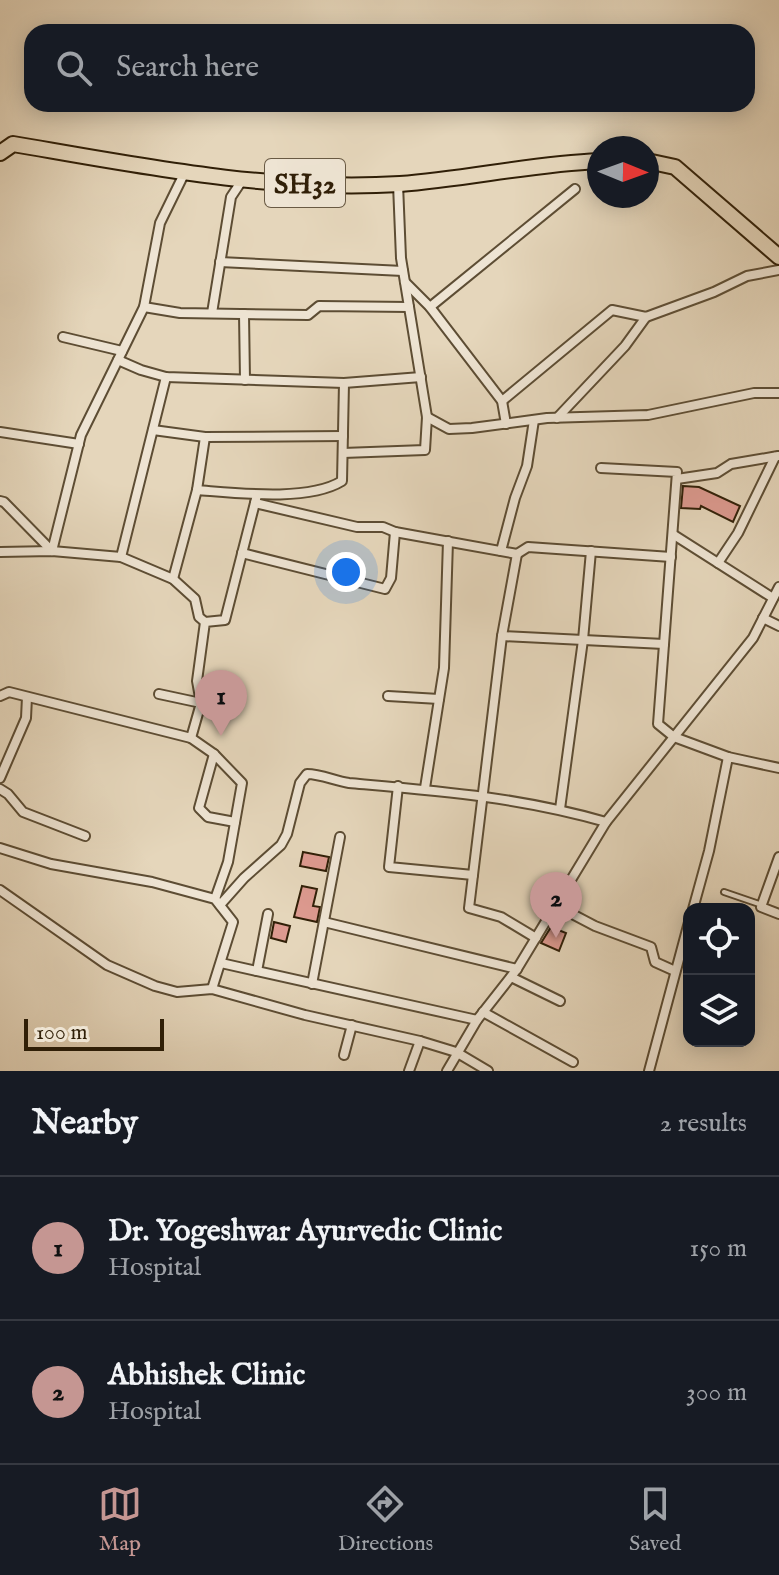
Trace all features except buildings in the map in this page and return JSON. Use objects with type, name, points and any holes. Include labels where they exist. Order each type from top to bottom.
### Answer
[{"type":"main road","name":"SH32","points":[[4,146],[184,174],[281,183],[398,184],[587,162]]},
{"type":"main road","points":[[659,164],[675,167],[779,257]]},
{"type":"street","points":[[52,551],[79,444],[144,307],[160,223],[184,174]]},
{"type":"street","points":[[212,313],[231,197],[243,179]]},
{"type":"street","points":[[343,453],[425,450],[427,417],[403,271],[398,184]]},
{"type":"street","points":[[430,307],[575,189]]},
{"type":"street","points":[[220,262],[403,271]]},
{"type":"street","points":[[502,401],[612,310],[646,317],[747,276],[779,270]]},
{"type":"street","points":[[405,282],[430,307],[502,401],[506,424]]},
{"type":"street","points":[[144,307],[180,313],[308,315],[319,306],[409,307]]},
{"type":"street","points":[[244,314],[245,380]]},
{"type":"street","points":[[557,418],[625,346],[646,317]]},
{"type":"street","points":[[63,337],[120,355],[141,370],[166,377],[344,383],[421,377]]},
{"type":"street","points":[[121,557],[166,377]]},
{"type":"street","points":[[256,499],[328,490],[342,481],[344,383]]},
{"type":"street","points":[[427,417],[449,429],[557,418],[648,415],[754,393],[779,393]]},
{"type":"street","points":[[501,551],[527,466],[534,420]]},
{"type":"street","points":[[153,430],[205,437],[343,436]]},
{"type":"street","points":[[0,432],[79,444]]},
{"type":"street","points":[[173,579],[197,490],[205,437]]},
{"type":"street","points":[[677,479],[717,473],[731,464],[777,456]]},
{"type":"street","points":[[718,563],[738,533],[777,456]]},
{"type":"street","points":[[601,468],[677,472],[658,724],[674,737],[728,757],[779,768]]},
{"type":"street","points":[[197,490],[256,499],[357,527],[383,527],[395,532],[517,554],[528,547],[671,557]]},
{"type":"street","points":[[0,552],[52,551],[121,557],[173,579],[195,599],[199,617],[205,622],[225,620],[256,499]]},
{"type":"street","points":[[0,501],[52,551]]},
{"type":"street","points":[[242,553],[385,589],[391,578],[395,532]]},
{"type":"street","points":[[674,535],[773,598]]},
{"type":"street","points":[[425,788],[444,668],[448,541]]},
{"type":"street","points":[[560,809],[583,640],[591,551]]},
{"type":"street","points":[[517,554],[502,636],[469,908],[501,917],[536,938]]},
{"type":"street","points":[[447,1071],[477,1020],[514,973],[606,822],[753,638],[779,587]]},
{"type":"street","points":[[763,618],[779,626]]},
{"type":"street","points":[[191,738],[201,703],[197,681],[205,622]]},
{"type":"street","points":[[502,636],[664,644]]},
{"type":"street","points":[[0,696],[9,692],[191,738],[214,754],[242,783],[228,862],[217,902]]},
{"type":"street","points":[[159,694],[201,703]]},
{"type":"street","points":[[388,696],[439,699]]},
{"type":"street","points":[[0,778],[26,718],[27,697]]},
{"type":"street","points":[[214,754],[199,808],[208,817],[235,822]]},
{"type":"street","points":[[695,903],[709,851],[728,757]]},
{"type":"street","points":[[217,902],[281,845],[305,776],[310,774],[345,782],[483,796],[560,809],[606,822]]},
{"type":"street","points":[[398,786],[389,867],[473,875]]},
{"type":"street","points":[[0,789],[23,812],[85,836]]},
{"type":"street","points":[[312,984],[340,837]]},
{"type":"street","points":[[0,848],[51,864],[152,882],[217,902],[233,922],[212,989]]},
{"type":"street","points":[[779,857],[761,907],[779,914]]},
{"type":"street","points":[[0,890],[107,965],[155,986],[177,992],[212,989],[420,1041],[456,1052],[488,1071]]},
{"type":"street","points":[[555,905],[595,926],[651,947],[655,962],[675,971]]},
{"type":"street","points":[[257,971],[268,914]]},
{"type":"street","points":[[324,922],[514,973],[560,1001]]},
{"type":"street","points":[[649,1071],[683,943]]},
{"type":"street","points":[[221,963],[477,1020]]},
{"type":"street","points":[[483,1012],[573,1062]]},
{"type":"street","points":[[344,1055],[352,1025]]},
{"type":"street","points":[[409,1071],[420,1041]]},
{"type":"lane","points":[[724,892],[762,905]]},
{"type":"place","name":"Dr. Yogeshwar Ayurvedic Clinic","points":[[221,736]]},
{"type":"place","name":"Abhishek Clinic","points":[[556,938]]}]
